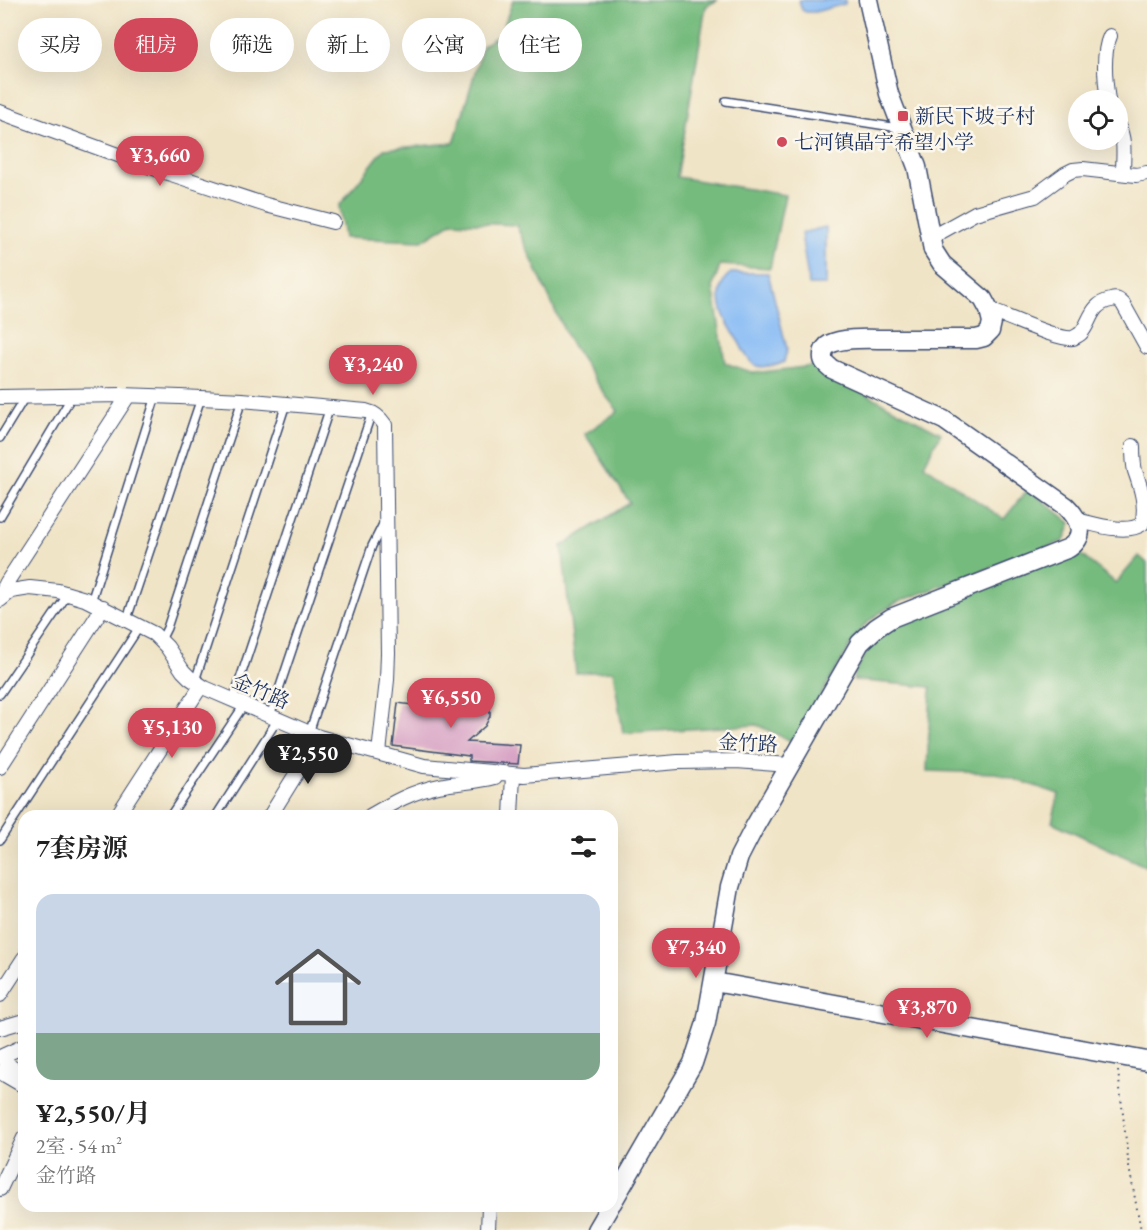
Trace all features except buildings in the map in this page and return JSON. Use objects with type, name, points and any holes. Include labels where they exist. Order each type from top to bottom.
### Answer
[{"type":"main road","points":[[618,1192],[693,1063],[704,1033],[730,887],[746,841],[860,643],[891,618],[1069,548],[1080,536],[1080,528],[1066,506],[944,420],[825,365],[823,352],[832,343],[980,339],[990,331],[992,322],[983,299],[942,264],[934,254],[917,167],[890,94],[868,0]]},
{"type":"main road","points":[[714,982],[1147,1061]]},
{"type":"main road","points":[[596,1230],[606,1212]]},
{"type":"street","points":[[1107,90],[1104,53],[1110,36]]},
{"type":"street","points":[[0,112],[159,170],[266,205],[333,222]]},
{"type":"street","points":[[1123,173],[1124,150]]},
{"type":"street","points":[[930,238],[975,213],[1035,196],[1073,170],[1147,174]]},
{"type":"street","points":[[989,310],[1061,337],[1070,338],[1082,332],[1090,315],[1099,305],[1107,300],[1116,299],[1123,304],[1147,347]]},
{"type":"street","points":[[0,598],[7,582],[128,396]]},
{"type":"street","points":[[0,397],[156,396],[242,400],[372,412],[380,418],[385,425],[388,653],[379,753]]},
{"type":"street","points":[[1076,520],[1109,528],[1134,528],[1143,524],[1145,498],[1134,469],[1133,446]]},
{"type":"street","name":"金竹路","points":[[0,598],[11,591],[30,588],[68,594],[97,604],[154,634],[161,640],[183,671],[198,683],[314,735],[424,766],[524,775],[708,760],[790,765]]},
{"type":"street","points":[[0,767],[97,604]]},
{"type":"street","points":[[121,810],[198,683]]},
{"type":"street","points":[[273,810],[314,735]]},
{"type":"street","points":[[380,810],[396,800],[428,788],[479,782],[510,774],[511,810]]},
{"type":"street","points":[[0,995],[18,967]]},
{"type":"street","points":[[0,1028],[18,1023]]},
{"type":"street","points":[[18,1049],[1,1057],[18,1070]]},
{"type":"street","points":[[0,1072],[18,1082]]},
{"type":"street","points":[[0,1189],[18,1151]]},
{"type":"street","points":[[488,1230],[489,1212]]},
{"type":"lane","points":[[726,101],[903,129]]},
{"type":"lane","points":[[0,517],[72,396]]},
{"type":"lane","points":[[97,604],[156,396]]},
{"type":"lane","points":[[0,438],[25,397]]},
{"type":"lane","points":[[127,619],[201,398]]},
{"type":"lane","points":[[161,640],[167,628],[242,400]]},
{"type":"lane","points":[[198,683],[287,403]]},
{"type":"lane","points":[[174,810],[238,702],[330,407]]},
{"type":"lane","points":[[220,810],[274,718],[372,412]]},
{"type":"lane","points":[[314,735],[372,546],[386,517]]},
{"type":"lane","points":[[0,694],[68,594]]},
{"type":"lane","points":[[20,810],[140,626]]},
{"type":"lane","points":[[0,840],[18,812]]},
{"type":"path","points":[[1117,1056],[1129,1167],[1141,1230]]},
{"type":"green space","points":[[513,0],[718,0],[706,6],[677,177],[785,195],[770,268],[720,265],[713,286],[725,363],[754,373],[813,366],[941,433],[924,465],[1004,519],[1028,489],[1071,523],[1064,541],[898,602],[871,619],[858,633],[793,742],[757,725],[623,733],[613,671],[576,673],[562,546],[630,503],[585,434],[618,411],[568,339],[516,225],[452,222],[422,241],[344,238],[339,206],[384,149],[454,143],[475,72],[486,72],[486,43],[498,36],[498,72],[582,72],[582,18],[507,18]]},
{"type":"green space","points":[[1075,550],[1116,583],[1139,556],[1147,563],[1147,867],[1052,822],[1059,794],[996,773],[927,771],[931,687],[853,680],[868,649],[880,635],[923,612]]},
{"type":"water","points":[[799,0],[845,0],[845,4],[815,12],[806,12],[802,10]]},
{"type":"water","points":[[826,227],[826,285],[809,285],[801,233]]},
{"type":"water","points":[[731,273],[768,273],[787,349],[784,362],[771,366],[757,366],[745,354],[725,318],[720,303],[722,286]]},
{"type":"place","name":"新民下坡子村","points":[[903,116]]},
{"type":"place","name":"七河镇晶宇希望小学","points":[[782,142]]}]
